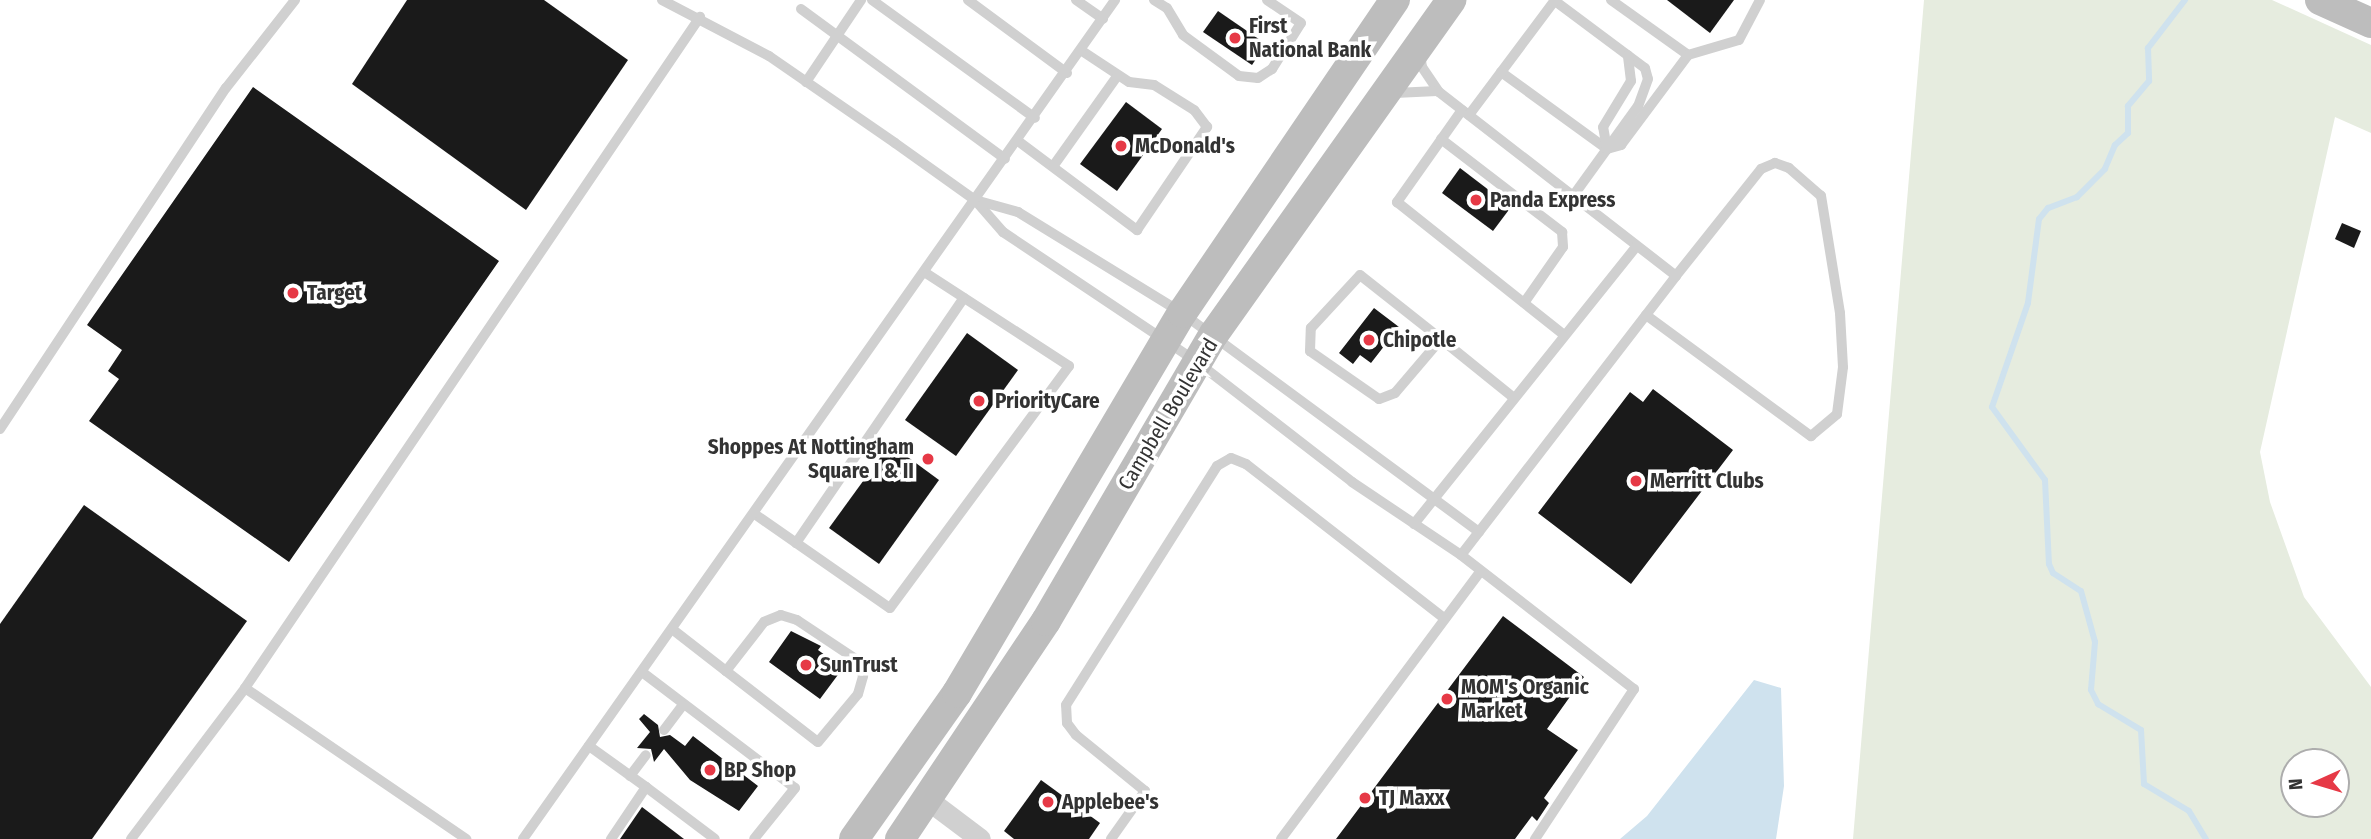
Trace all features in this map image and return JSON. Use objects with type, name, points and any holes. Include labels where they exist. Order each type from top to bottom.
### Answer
[{"type":"main road","name":"Campbell Boulevard","points":[[900,839],[1046,621],[1214,334],[1451,0]]},
{"type":"main road","points":[[2320,0],[2371,23]]},
{"type":"main road","name":"Campbell Boulevard","points":[[854,839],[957,693],[1182,313],[1385,3]]},
{"type":"street","points":[[927,799],[980,839]]},
{"type":"lane","points":[[0,429],[226,88],[295,0]]},
{"type":"lane","points":[[662,0],[700,17],[806,82],[975,200],[1003,232],[1197,362],[1414,524],[1461,555],[1479,573],[1634,689],[1535,839]]},
{"type":"lane","points":[[806,82],[861,0]]},
{"type":"lane","points":[[872,0],[1035,118]]},
{"type":"lane","points":[[968,0],[1067,73]]},
{"type":"lane","points":[[1076,0],[1103,19]]},
{"type":"lane","points":[[523,839],[756,514],[1067,73],[1115,0]]},
{"type":"lane","points":[[1154,0],[1167,8],[1184,35],[1239,76],[1258,78],[1272,69],[1301,23],[1266,0]]},
{"type":"lane","points":[[1167,8],[1177,0]]},
{"type":"lane","points":[[1564,335],[1397,202],[1441,139],[1502,72],[1555,0],[1646,68],[1647,92],[1573,196]]},
{"type":"lane","points":[[1611,0],[1688,55]]},
{"type":"lane","points":[[1607,149],[1621,145],[1688,55],[1739,40],[1760,0]]},
{"type":"lane","points":[[801,9],[1005,159]]},
{"type":"lane","points":[[131,839],[245,688],[700,17]]},
{"type":"lane","points":[[1420,43],[1422,67],[1439,92],[1676,276]]},
{"type":"lane","points":[[1018,141],[1054,165],[1072,186],[1137,230],[1207,127],[1194,110],[1154,85],[1118,75],[1082,51]]},
{"type":"lane","points":[[1607,149],[1603,127],[1631,81],[1628,55]]},
{"type":"lane","points":[[1502,72],[1607,149]]},
{"type":"lane","points":[[1054,165],[1118,75]]},
{"type":"lane","points":[[1382,97],[1410,89],[1439,92]]},
{"type":"lane","points":[[1441,139],[1562,232],[1563,247],[1524,303]]},
{"type":"lane","points":[[1461,555],[1676,276],[1761,169],[1775,163],[1789,168],[1821,196],[1840,313],[1843,367],[1837,414],[1811,436],[1646,315]]},
{"type":"lane","points":[[975,200],[1018,212],[1214,334],[1479,532]]},
{"type":"lane","points":[[1414,524],[1513,397],[1637,246]]},
{"type":"lane","points":[[756,514],[890,608],[1069,366],[926,273]]},
{"type":"lane","points":[[1441,340],[1395,393],[1379,399],[1310,351],[1311,328],[1360,275],[1513,397]]},
{"type":"lane","points":[[796,542],[964,298]]},
{"type":"lane","points":[[1111,839],[1145,791],[1076,736],[1067,723],[1066,705],[1217,466],[1231,458],[1246,464],[1446,619]]},
{"type":"lane","points":[[1282,839],[1479,573]]},
{"type":"lane","points":[[672,629],[726,671],[818,742],[858,694],[863,676],[857,660],[797,620],[781,615],[764,622],[726,671]]},
{"type":"lane","points":[[642,672],[795,789],[754,839]]},
{"type":"lane","points":[[245,688],[466,839]]},
{"type":"lane","points":[[664,730],[683,705]]},
{"type":"lane","points":[[589,746],[715,839]]},
{"type":"lane","points":[[630,776],[646,755]]},
{"type":"lane","points":[[611,839],[646,787]]},
{"type":"shaded area","points":[[1924,0],[2272,0],[2371,45],[2371,133],[2335,117],[2260,452],[2270,502],[2304,597],[2371,687],[2371,839],[1853,839]]},
{"type":"water","points":[[1754,680],[1781,688],[1784,786],[1776,839],[1620,839],[1647,816]]},
{"type":"building","points":[[407,0],[544,0],[628,60],[526,210],[352,84]]},
{"type":"building","points":[[1667,0],[1734,0],[1710,33]]},
{"type":"building","name":"First National Bank","points":[[1218,11],[1266,44],[1252,65],[1203,32]]},
{"type":"building","name":"Target","points":[[253,87],[499,261],[289,562],[89,421],[119,379],[108,371],[122,350],[87,325]]},
{"type":"building","name":"McDonald's","points":[[1126,102],[1162,129],[1117,191],[1080,164]]},
{"type":"building","name":"Panda Express","points":[[1460,168],[1511,207],[1493,231],[1442,193]]},
{"type":"building","points":[[2342,223],[2361,231],[2354,248],[2335,239]]},
{"type":"building","name":"Chipotle","points":[[1374,308],[1399,327],[1371,363],[1360,355],[1353,364],[1339,353]]},
{"type":"building","points":[[967,333],[1018,370],[956,456],[905,420]]},
{"type":"building","name":"Merritt Clubs","points":[[1653,389],[1733,450],[1631,584],[1538,513],[1630,392],[1643,402]]},
{"type":"building","points":[[890,444],[939,480],[879,564],[829,528]]},
{"type":"building","points":[[84,505],[247,621],[92,839],[0,839],[0,624]]},
{"type":"building","points":[[1503,616],[1584,677],[1547,729],[1578,750],[1544,798],[1549,803],[1537,821],[1532,816],[1515,839],[1336,839]]},
{"type":"building","name":"SunTrust","points":[[791,631],[821,646],[818,650],[843,668],[820,699],[769,662]]},
{"type":"building","name":"BP Shop","points":[[644,714],[658,725],[660,737],[670,735],[685,746],[693,736],[758,786],[739,811],[690,780],[664,749],[654,762],[651,749],[637,748],[650,732],[639,719]]},
{"type":"building","name":"Applebee's","points":[[1041,780],[1100,823],[1089,839],[1014,839],[1004,831]]},
{"type":"building","points":[[642,807],[684,839],[620,839]]},
{"type":"waterway","points":[[2185,0],[2148,48],[2149,81],[2128,106],[2128,133],[2115,145],[2105,169],[2077,197],[2048,208],[2039,219],[2028,303],[1992,407],[2045,480],[2049,564],[2053,573],[2081,591],[2095,642],[2091,690],[2098,704],[2141,730],[2144,784],[2189,811],[2206,839]]},
{"type":"place","name":"First National Bank","points":[[1235,38]]},
{"type":"place","name":"McDonald's","points":[[1121,146]]},
{"type":"place","name":"Panda Express","points":[[1476,200]]},
{"type":"place","name":"Target","points":[[293,293]]},
{"type":"place","name":"Chipotle","points":[[1369,340]]},
{"type":"place","name":"PriorityCare","points":[[979,401]]},
{"type":"place","name":"Shoppes At Nottingham Square I & II","points":[[928,459]]},
{"type":"place","name":"Merritt Clubs","points":[[1636,481]]},
{"type":"place","name":"SunTrust","points":[[806,665]]},
{"type":"place","name":"MOM's Organic Market","points":[[1447,699]]},
{"type":"place","name":"BP Shop","points":[[710,770]]},
{"type":"place","name":"TJ Maxx","points":[[1365,798]]},
{"type":"place","name":"Applebee's","points":[[1048,802]]}]
